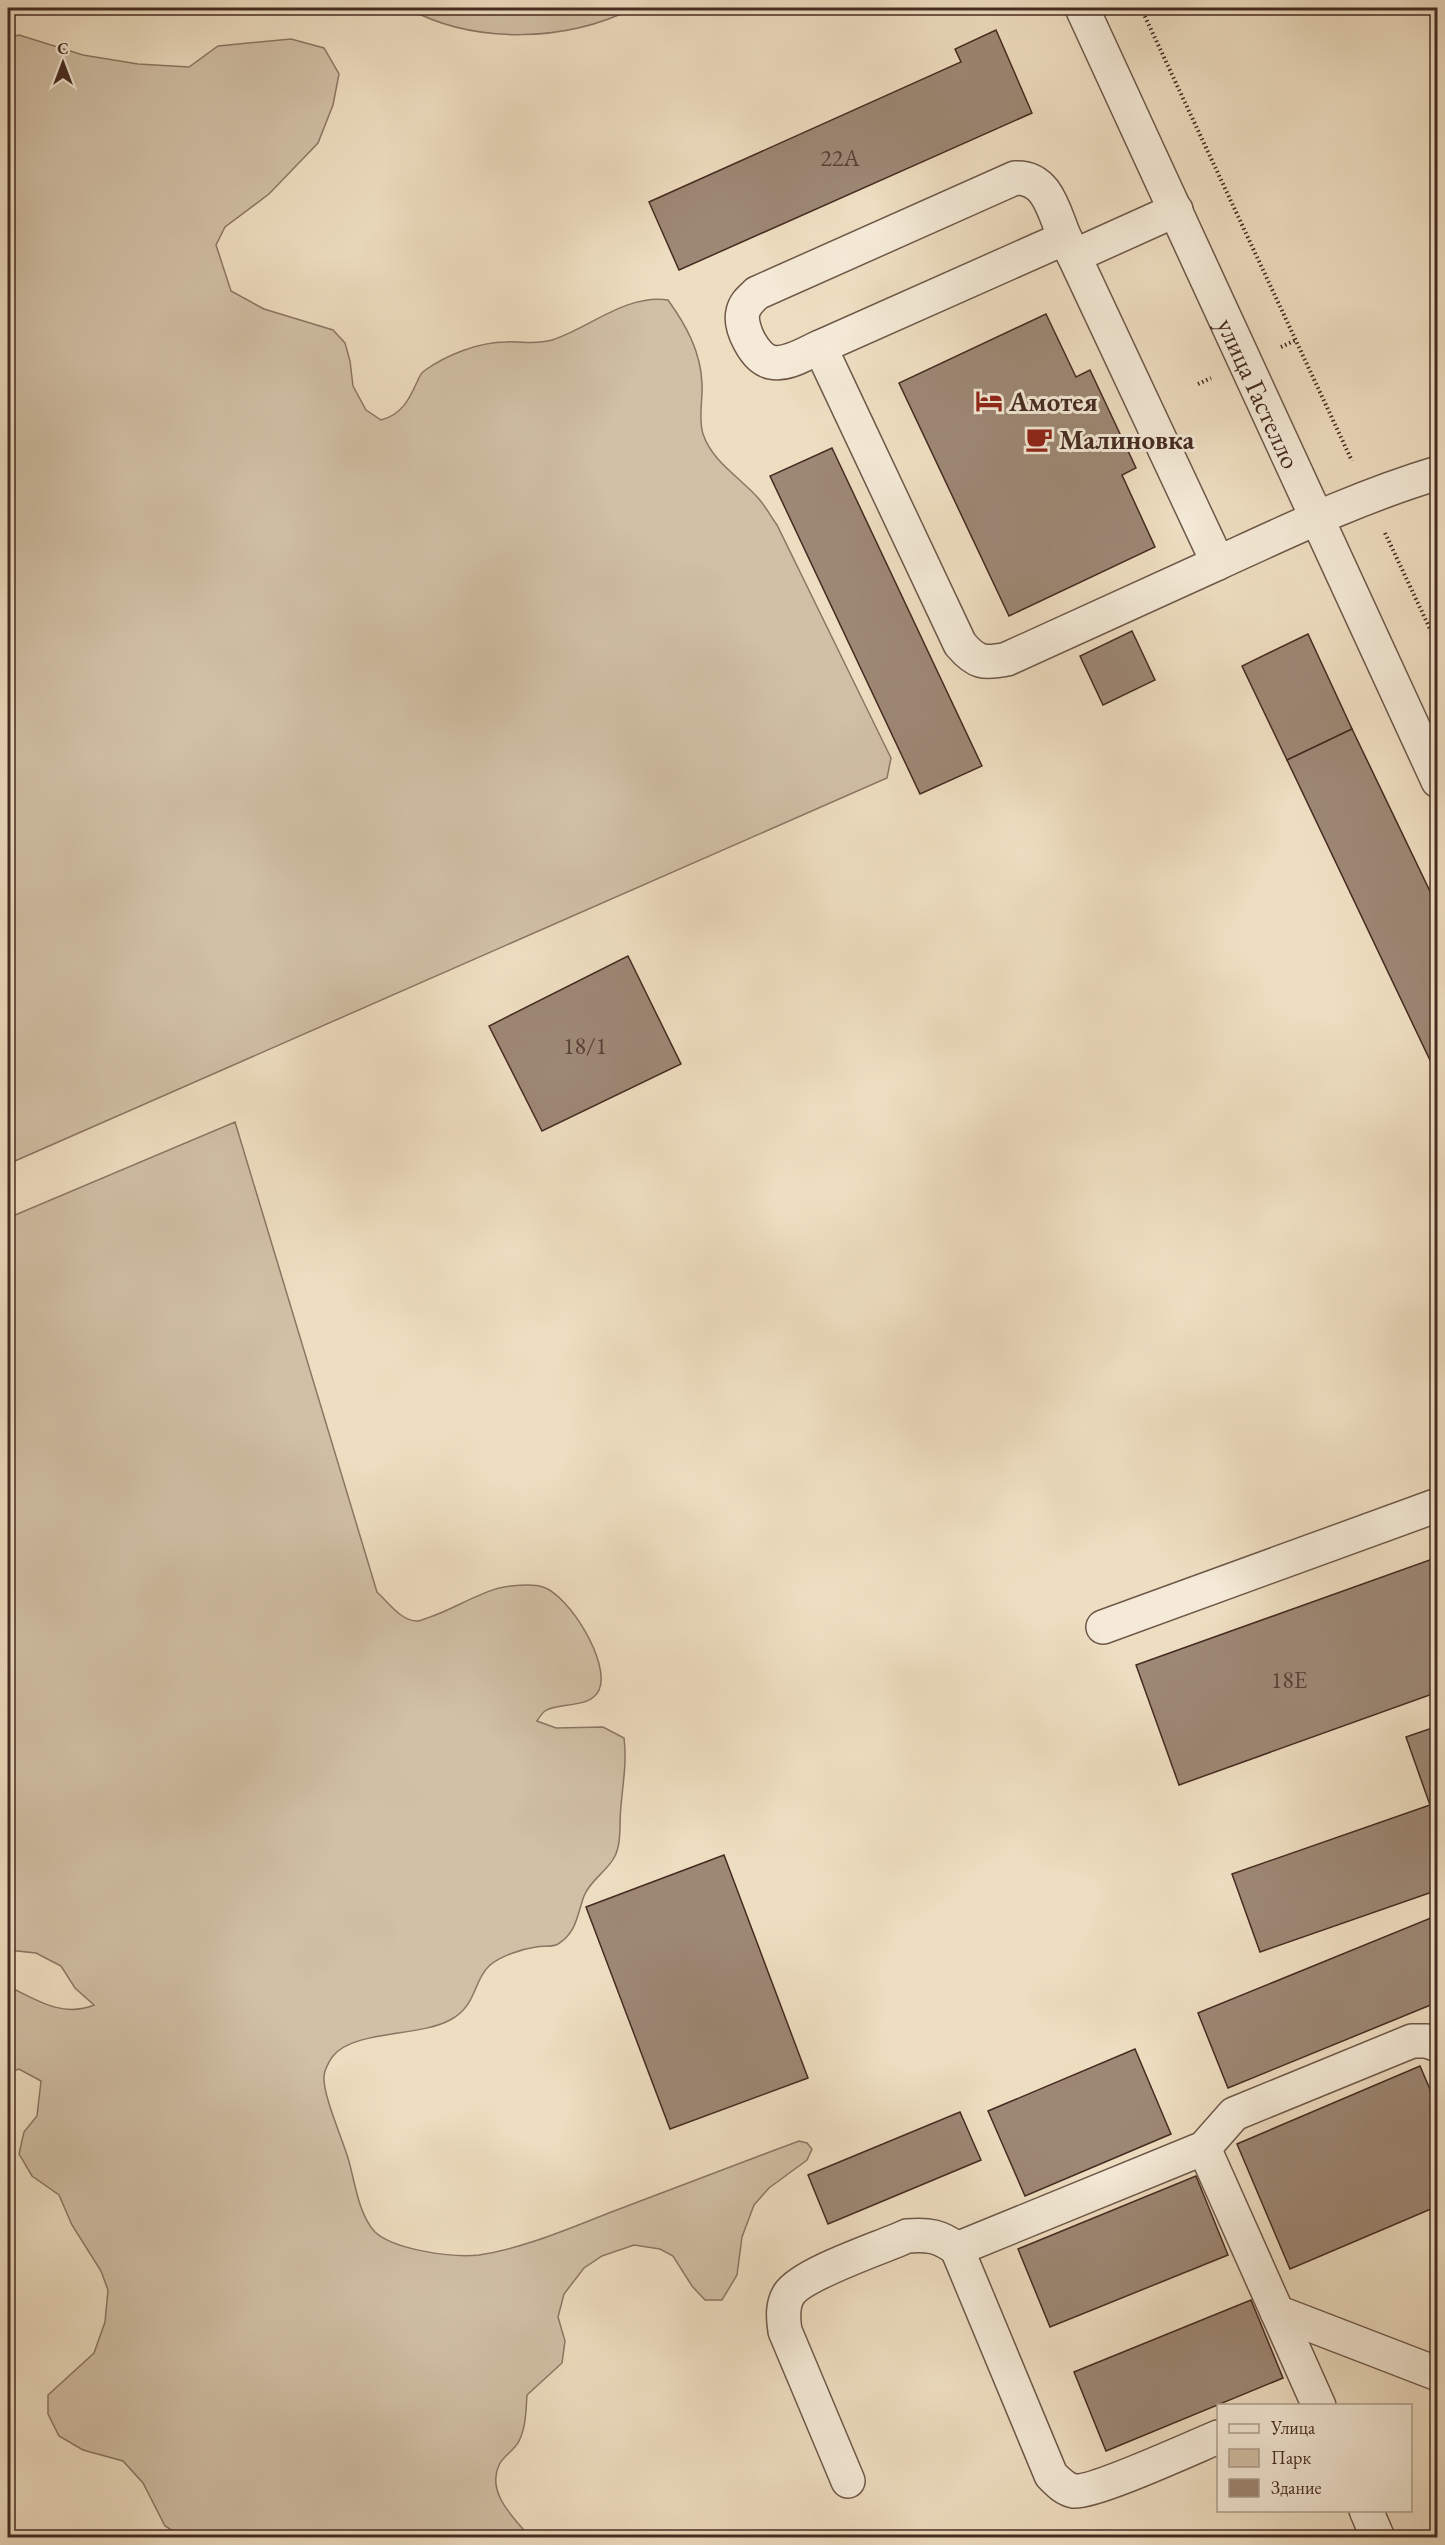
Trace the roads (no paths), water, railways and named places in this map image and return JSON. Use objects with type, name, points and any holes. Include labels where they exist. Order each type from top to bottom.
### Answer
[{"type":"street","name":"улица Гастелло","points":[[1082,8],[1437,781]]},
{"type":"street","points":[[1176,210],[1070,247],[784,362],[770,362],[759,355],[744,327],[742,314],[746,303],[757,293],[1015,178],[1027,177],[1038,183],[1044,191],[1070,247],[1218,563]]},
{"type":"street","points":[[820,346],[960,644],[972,658],[990,663],[1007,659],[1316,517],[1437,473]]},
{"type":"street","points":[[1103,1627],[1437,1505]]},
{"type":"street","points":[[957,2249],[1204,2148],[1234,2114],[1412,2041],[1427,2041],[1437,2045]]},
{"type":"street","points":[[1204,2148],[1277,2312],[1311,2403]]},
{"type":"street","points":[[848,2481],[785,2331],[783,2314],[789,2295],[804,2280],[907,2236],[926,2234],[944,2239],[957,2249],[1052,2475],[1062,2487],[1075,2491],[1097,2486],[1217,2437]]},
{"type":"street","points":[[1277,2312],[1437,2374]]},
{"type":"street","points":[[1366,2512],[1378,2538]]},
{"type":"place","name":"Амотея","points":[[989,401]]},
{"type":"place","name":"Малиновка","points":[[1039,439]]}]
